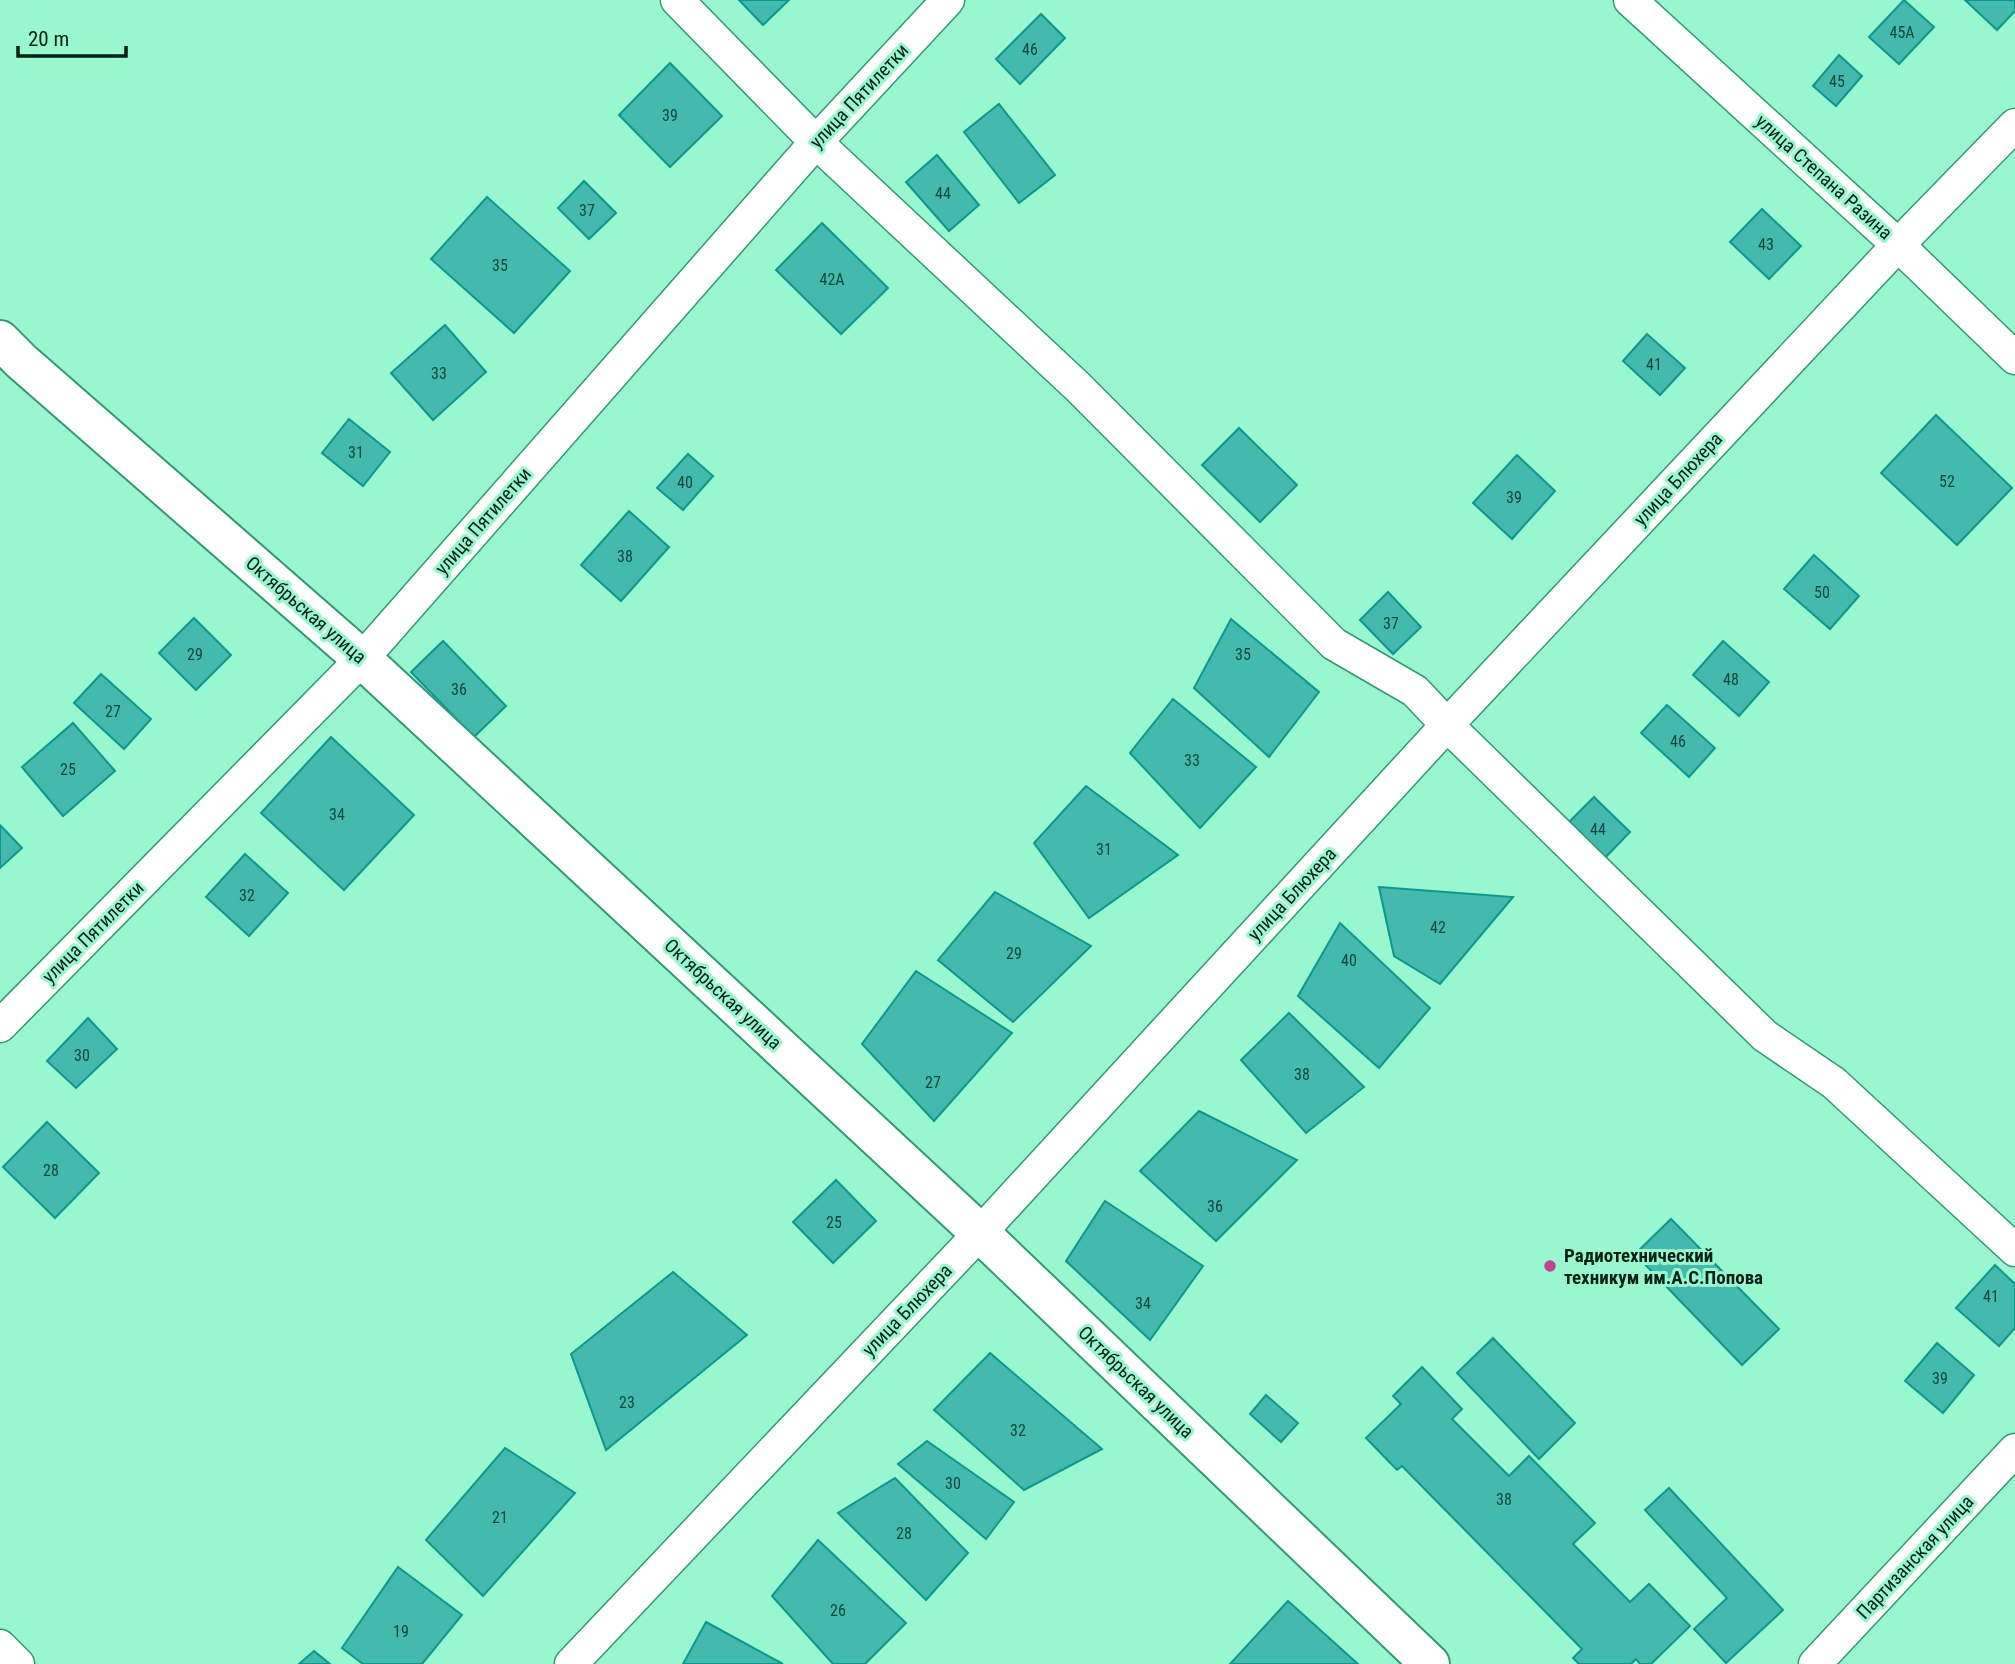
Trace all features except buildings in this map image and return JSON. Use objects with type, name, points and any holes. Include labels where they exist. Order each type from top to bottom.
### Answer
[{"type":"street","points":[[677,0],[816,142],[1078,387],[1334,644],[1415,691],[1765,1036],[1834,1083],[2015,1250]]},
{"type":"street","name":"улица Пятилетки","points":[[0,1026],[362,659],[816,142],[948,0]]},
{"type":"street","name":"улица Степана Разина","points":[[1630,0],[1898,245],[2015,358]]},
{"type":"street","name":"улица Блюхера","points":[[571,1664],[980,1233],[1447,725],[1898,245],[2015,125]]},
{"type":"street","name":"Октябрьская улица","points":[[0,340],[362,659],[980,1233],[1430,1664]]},
{"type":"street","name":"Партизанская улица","points":[[1815,1664],[2015,1450]]},
{"type":"street","points":[[0,1646],[19,1664]]},
{"type":"place","name":"Радиотехнический техникум им.А.С.Попова","points":[[1550,1266]]}]
